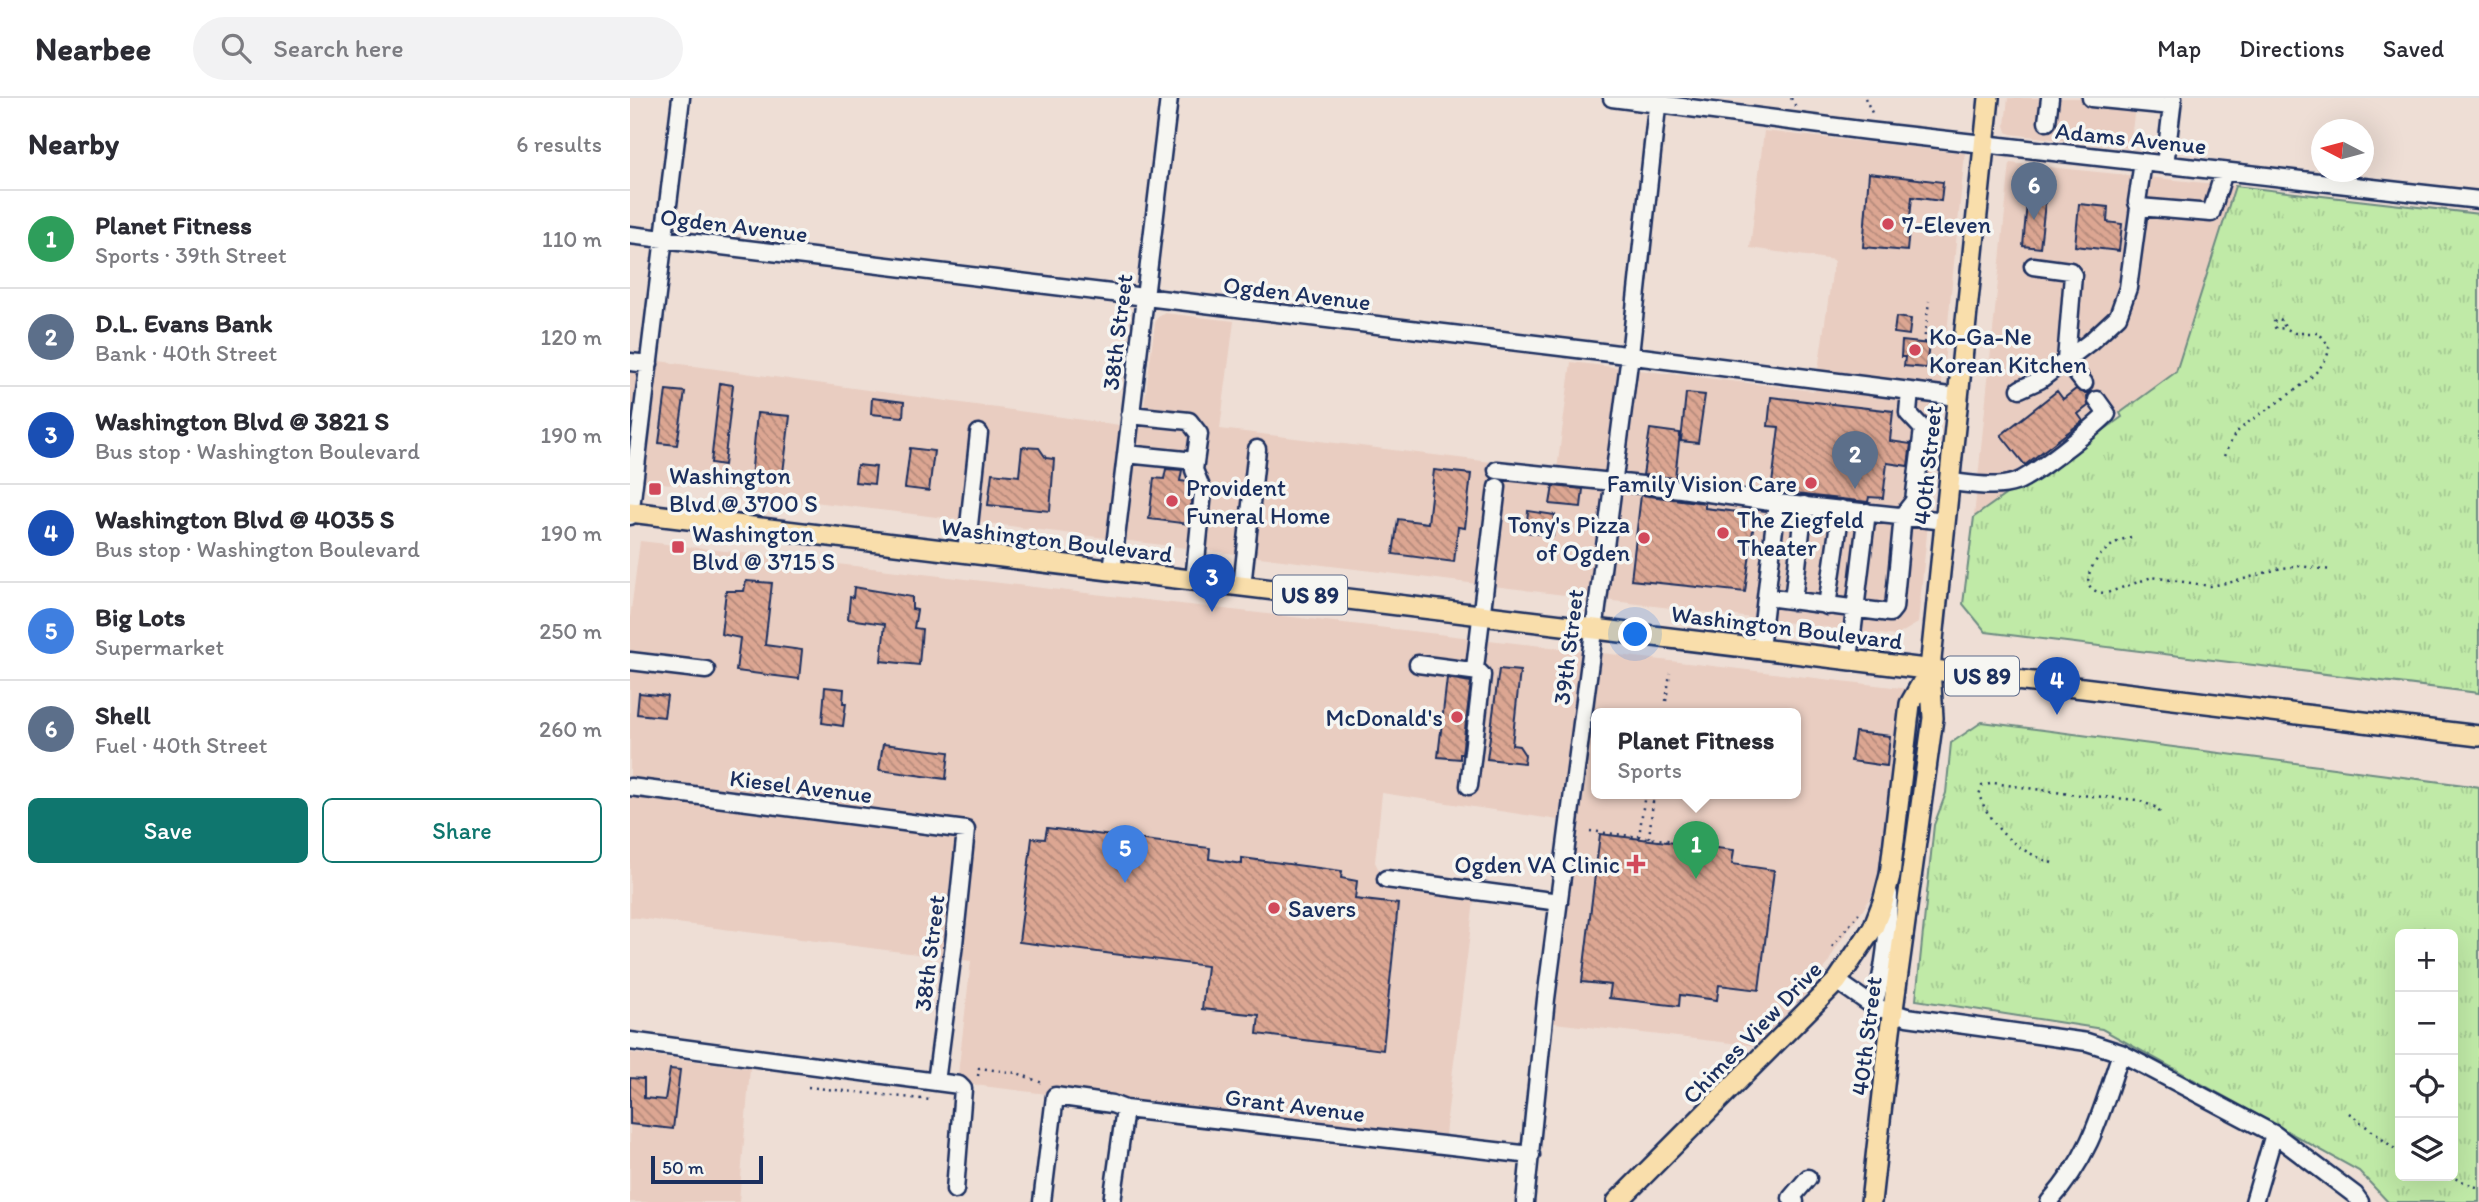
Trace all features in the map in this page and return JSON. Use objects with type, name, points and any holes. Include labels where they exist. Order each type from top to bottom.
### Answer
[{"type":"main road","name":"40th Street","points":[[1871,1202],[1893,1013],[1933,718],[1930,669],[1990,98]]},
{"type":"main road","name":"Washington Boulevard","points":[[630,514],[2479,736]]},
{"type":"main road","name":"40th Street","points":[[1890,874],[1910,704],[1930,669]]},
{"type":"main road","name":"Chimes View Drive","points":[[1617,1202],[1837,981],[1873,929],[1890,874]]},
{"type":"street","points":[[630,514],[681,98]]},
{"type":"street","name":"38th Street","points":[[1112,571],[1169,98]]},
{"type":"street","name":"Adams Avenue","points":[[1612,98],[1657,101],[1985,145],[2479,200]]},
{"type":"street","points":[[2047,122],[2050,98]]},
{"type":"street","points":[[2091,98],[2173,102],[2165,165]]},
{"type":"street","name":"39th Street","points":[[1525,1202],[1559,902],[1630,355],[1657,101]]},
{"type":"street","points":[[2021,389],[2040,380],[2118,316],[2128,288],[2143,162]]},
{"type":"street","points":[[2139,207],[2211,213],[2224,172]]},
{"type":"street","name":"Ogden Avenue","points":[[630,235],[1958,397]]},
{"type":"street","points":[[2033,266],[2070,271],[2073,275],[2066,360],[2084,383]]},
{"type":"street","points":[[630,362],[649,364]]},
{"type":"street","points":[[1766,597],[1855,610],[1890,613],[1894,608],[1903,515],[1913,500],[1923,429],[1908,413],[1910,391]]},
{"type":"street","points":[[1951,482],[1981,485],[2014,483],[2030,474],[2107,414],[2096,400]]},
{"type":"street","points":[[1130,415],[1189,421],[1199,434],[1194,470],[1203,492],[1194,581]]},
{"type":"street","points":[[966,553],[979,433]]},
{"type":"street","points":[[1242,587],[1257,449]]},
{"type":"street","points":[[1126,454],[1195,461]]},
{"type":"street","points":[[1497,470],[1946,521]]},
{"type":"street","points":[[1469,786],[1482,675],[1475,668],[1497,487]]},
{"type":"street","points":[[1760,649],[1777,503]]},
{"type":"street","points":[[1793,601],[1804,505]]},
{"type":"street","points":[[1828,606],[1841,509]]},
{"type":"street","points":[[1849,659],[1867,512]]},
{"type":"street","points":[[630,661],[706,670]]},
{"type":"street","points":[[1418,664],[1479,672]]},
{"type":"street","name":"Kiesel Avenue","points":[[630,787],[966,830]]},
{"type":"street","name":"38th Street","points":[[936,1082],[966,830]]},
{"type":"street","name":"40th Street","points":[[1873,1006],[1878,992],[1888,922],[1890,874]]},
{"type":"street","points":[[1386,879],[1559,902]]},
{"type":"street","points":[[1837,981],[1873,1006],[1907,1017],[2087,1042],[2121,1053],[2274,1134],[2355,1195],[2360,1202]]},
{"type":"street","points":[[630,1041],[959,1085],[963,1089],[954,1190]]},
{"type":"street","points":[[2049,1202],[2069,1180],[2092,1141],[2121,1053]]},
{"type":"street","points":[[1042,1202],[1052,1090]]},
{"type":"street","name":"Grant Avenue","points":[[1052,1090],[1125,1109],[1531,1155]]},
{"type":"street","points":[[1112,1202],[1125,1109]]},
{"type":"street","points":[[2254,1202],[2274,1134]]},
{"type":"street","points":[[1796,1202],[1791,1198],[1808,1178]]},
{"type":"path","points":[[1924,343],[1929,301]]},
{"type":"path","points":[[2224,456],[2237,432],[2311,377],[2324,364],[2329,346],[2319,333],[2295,333],[2285,328]]},
{"type":"path","points":[[2132,537],[2108,547],[2088,574],[2088,584],[2091,587],[2100,593],[2107,593],[2152,577],[2210,586],[2281,568],[2300,566],[2331,570]]},
{"type":"path","points":[[1667,701],[1670,673]]},
{"type":"path","points":[[2052,863],[2018,848],[1998,829],[1987,814],[1979,795],[1983,786],[1994,783],[2069,794],[2138,800],[2157,808],[2162,816]]},
{"type":"path","points":[[1639,837],[1644,799]]},
{"type":"path","points":[[1648,838],[1653,799]]},
{"type":"path","points":[[1590,831],[1708,845]]},
{"type":"path","points":[[1832,947],[1861,910]]},
{"type":"path","points":[[978,1076],[979,1068],[1017,1073],[1052,1090]]},
{"type":"path","points":[[808,1087],[931,1100]]},
{"type":"path","points":[[2348,1113],[2395,1149]]},
{"type":"path","points":[[2458,1180],[2479,1188]]},
{"type":"shaded area","points":[[2008,98],[2136,98],[2130,148],[2011,134],[2007,132],[2005,125]]},
{"type":"shaded area","points":[[1764,131],[1965,153],[1918,623],[1896,636],[630,479],[630,357],[1141,428],[1155,323],[1164,313],[1234,321],[1220,429],[1557,470],[1571,362],[1815,391],[1834,260],[1750,248]]},
{"type":"shaded area","points":[[2010,163],[2235,186],[2176,372],[1974,517]]},
{"type":"shaded area","points":[[640,541],[1910,689],[1879,875],[1871,897],[1839,943],[1819,979],[1757,1046],[1554,1023],[1578,823],[1382,793],[1375,862],[1388,890],[1474,901],[1444,1142],[957,1083],[971,961],[630,917],[630,618]]},
{"type":"shaded area","points":[[630,1053],[750,1068],[739,1202],[630,1202]]},
{"type":"green space","points":[[2235,186],[2479,214],[2479,693],[1986,632],[1963,604],[1974,517],[2008,493],[2021,489],[2122,417],[2120,413],[2176,372]]},
{"type":"green space","points":[[1982,722],[2479,787],[2479,1202],[2388,1202],[2359,1171],[2102,1029],[1916,1000],[1934,825],[1946,793],[1951,743]]},
{"type":"building","points":[[1869,173],[1943,182],[1941,201],[1912,197],[1907,251],[1863,247]]},
{"type":"building","points":[[2028,192],[2046,194],[2040,248],[2023,246]]},
{"type":"building","points":[[2079,204],[2108,207],[2107,222],[2122,224],[2119,251],[2075,246]]},
{"type":"building","points":[[1896,317],[1911,319],[1909,335],[1894,333]]},
{"type":"building","name":"Ko-Ga-Ne Korean Kitchen","points":[[1902,341],[1929,344],[1926,368],[1904,366],[1905,357],[1901,357]]},
{"type":"building","points":[[720,383],[733,385],[724,465],[711,463]]},
{"type":"building","points":[[2076,389],[2085,393],[2093,391],[2087,396],[2088,406],[2078,414],[2083,421],[2025,465],[2001,435],[2057,391],[2063,399]]},
{"type":"building","points":[[666,390],[685,392],[677,445],[659,443]]},
{"type":"building","points":[[1686,393],[1705,395],[1698,443],[1681,441]]},
{"type":"building","points":[[1771,397],[1893,411],[1890,441],[1911,444],[1908,466],[1887,463],[1883,498],[1869,497],[1868,502],[1794,494],[1795,487],[1772,484],[1779,427],[1768,426]]},
{"type":"building","points":[[872,398],[904,402],[903,417],[871,414]]},
{"type":"building","points":[[757,413],[790,416],[782,481],[751,478]]},
{"type":"building","points":[[1650,429],[1680,433],[1675,478],[1643,475]]},
{"type":"building","points":[[1022,447],[1039,448],[1046,458],[1054,459],[1050,511],[988,505],[992,473],[1019,476]]},
{"type":"building","points":[[910,448],[934,451],[929,491],[905,488]]},
{"type":"building","points":[[857,465],[876,467],[874,484],[855,482]]},
{"type":"building","name":"Provident Funeral Home","points":[[1166,469],[1182,470],[1180,481],[1188,482],[1192,494],[1189,524],[1149,519],[1154,478],[1164,479]]},
{"type":"building","points":[[1434,470],[1471,474],[1465,528],[1458,527],[1454,562],[1393,554],[1398,519],[1428,523]]},
{"type":"building","points":[[1553,486],[1583,489],[1581,507],[1550,504]]},
{"type":"building","points":[[1641,495],[1705,503],[1705,508],[1755,514],[1745,592],[1631,580]]},
{"type":"building","points":[[1528,511],[1555,515],[1553,536],[1526,532]]},
{"type":"building","points":[[746,581],[772,583],[765,645],[802,650],[799,679],[736,671],[740,638],[721,634],[726,591],[744,591]]},
{"type":"building","points":[[854,587],[912,597],[912,609],[917,610],[914,628],[922,629],[919,665],[881,661],[885,624],[848,619]]},
{"type":"building","points":[[1499,669],[1520,671],[1512,745],[1519,746],[1525,755],[1524,763],[1487,759]]},
{"type":"building","name":"McDonald's","points":[[1447,678],[1471,682],[1460,759],[1438,757]]},
{"type":"building","points":[[825,687],[844,689],[843,703],[846,703],[843,726],[822,723]]},
{"type":"building","points":[[639,693],[667,696],[664,717],[637,714]]},
{"type":"building","points":[[1855,732],[1890,736],[1887,766],[1851,761]]},
{"type":"building","points":[[883,744],[949,752],[946,779],[879,770]]},
{"type":"building","points":[[1047,828],[1210,848],[1209,859],[1242,864],[1242,858],[1342,871],[1341,878],[1357,881],[1355,899],[1398,904],[1383,1050],[1257,1034],[1259,1015],[1202,1009],[1207,966],[1019,942],[1032,838],[1045,839]]},
{"type":"building","points":[[1600,834],[1734,850],[1732,864],[1774,870],[1759,990],[1719,985],[1717,1000],[1680,995],[1679,1006],[1609,998],[1611,985],[1582,982]]},
{"type":"building","points":[[670,1069],[680,1070],[673,1129],[630,1124],[630,1078],[644,1079],[644,1098],[665,1100]]},
{"type":"place","name":"Shell","points":[[2034,220]]},
{"type":"place","name":"7-Eleven","points":[[1888,224]]},
{"type":"place","name":"Ko-Ga-Ne Korean Kitchen","points":[[1915,350]]},
{"type":"place","name":"Family Vision Care","points":[[1811,483]]},
{"type":"place","name":"Washington Blvd @ 3700 S","points":[[655,489]]},
{"type":"place","name":"D.L. Evans Bank","points":[[1855,489]]},
{"type":"place","name":"Provident Funeral Home","points":[[1172,501]]},
{"type":"place","name":"The Ziegfeld Theater","points":[[1723,533]]},
{"type":"place","name":"Tony's Pizza of Ogden","points":[[1644,538]]},
{"type":"place","name":"Washington Blvd @ 3715 S","points":[[678,547]]},
{"type":"place","name":"Washington Blvd @ 3821 S","points":[[1212,612]]},
{"type":"place","name":"Washington Blvd @ 4035 S","points":[[2057,715]]},
{"type":"place","name":"McDonald's","points":[[1457,717]]},
{"type":"place","name":"Ogden VA Clinic","points":[[1636,864]]},
{"type":"place","name":"Planet Fitness","points":[[1696,879]]},
{"type":"place","name":"Big Lots","points":[[1125,883]]},
{"type":"place","name":"Savers","points":[[1274,908]]}]
